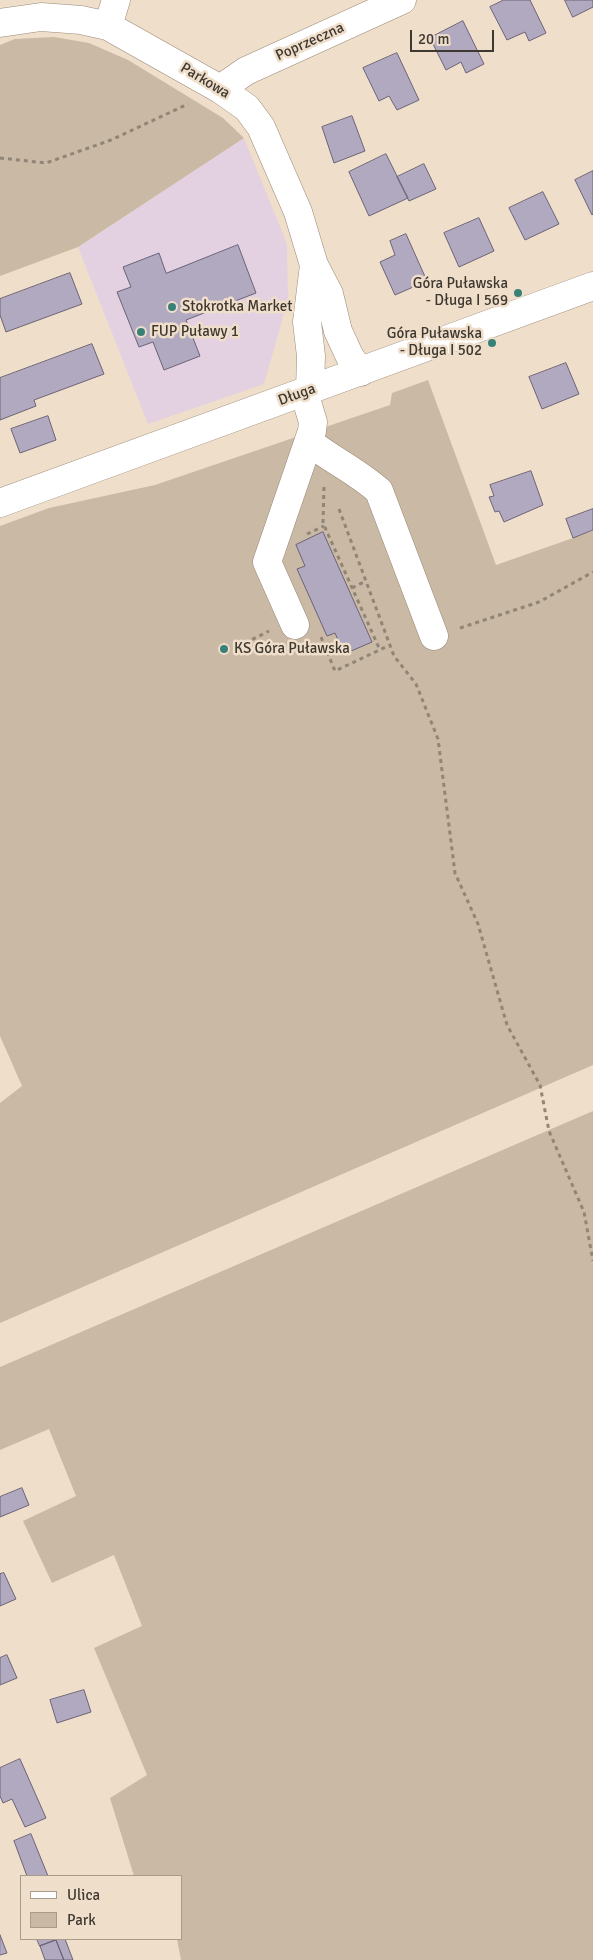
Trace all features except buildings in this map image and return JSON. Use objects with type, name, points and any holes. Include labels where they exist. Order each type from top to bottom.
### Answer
[{"type":"street","points":[[108,26],[116,0]]},
{"type":"street","name":"Poprzeczna","points":[[220,89],[246,71],[402,0]]},
{"type":"street","name":"Parkowa","points":[[0,23],[40,17],[81,20],[108,26],[220,89],[247,108],[261,127],[298,212],[314,265],[329,294],[342,340],[350,357],[361,372]]},
{"type":"street","name":"Parkowa","points":[[282,628],[267,562],[317,448],[307,391],[311,356],[307,322],[314,265]]},
{"type":"street","name":"Długa","points":[[0,502],[593,286]]},
{"type":"street","points":[[317,448],[364,478],[379,491],[434,636]]},
{"type":"path","points":[[0,158],[46,163],[111,140],[220,89]]},
{"type":"path","points":[[317,448],[323,527],[380,650]]},
{"type":"path","points":[[339,509],[394,656],[416,684],[438,739],[455,873],[478,924],[507,1025],[540,1085],[549,1131],[584,1212],[593,1261]]},
{"type":"path","points":[[434,636],[539,602],[593,572]]},
{"type":"path","points":[[352,588],[366,581]]},
{"type":"path","points":[[245,643],[282,628]]},
{"type":"path","points":[[349,664],[390,645]]},
{"type":"shaded area","points":[[244,138],[287,244],[288,300],[264,384],[148,424],[78,247]]},
{"type":"green space","points":[[54,37],[89,43],[128,60],[223,118],[244,138],[78,247],[0,276],[0,45],[15,39]]},
{"type":"green space","points":[[428,380],[496,565],[593,531],[593,1065],[0,1323],[0,1103],[22,1086],[0,1036],[0,526],[49,508],[155,485],[390,405],[392,393]]},
{"type":"green space","points":[[593,1111],[593,1960],[181,1960],[177,1940],[182,1940],[182,1875],[134,1875],[110,1798],[147,1775],[94,1648],[142,1626],[114,1555],[52,1583],[23,1521],[76,1496],[49,1429],[0,1450],[0,1367]]},
{"type":"place","name":"Góra Puławska - Długa I 569","points":[[518,293]]},
{"type":"place","name":"Stokrotka Market","points":[[172,307]]},
{"type":"place","name":"FUP Puławy 1","points":[[141,332]]},
{"type":"place","name":"Góra Puławska - Długa I 502","points":[[492,343]]},
{"type":"place","name":"KS Góra Puławska","points":[[224,649]]}]
